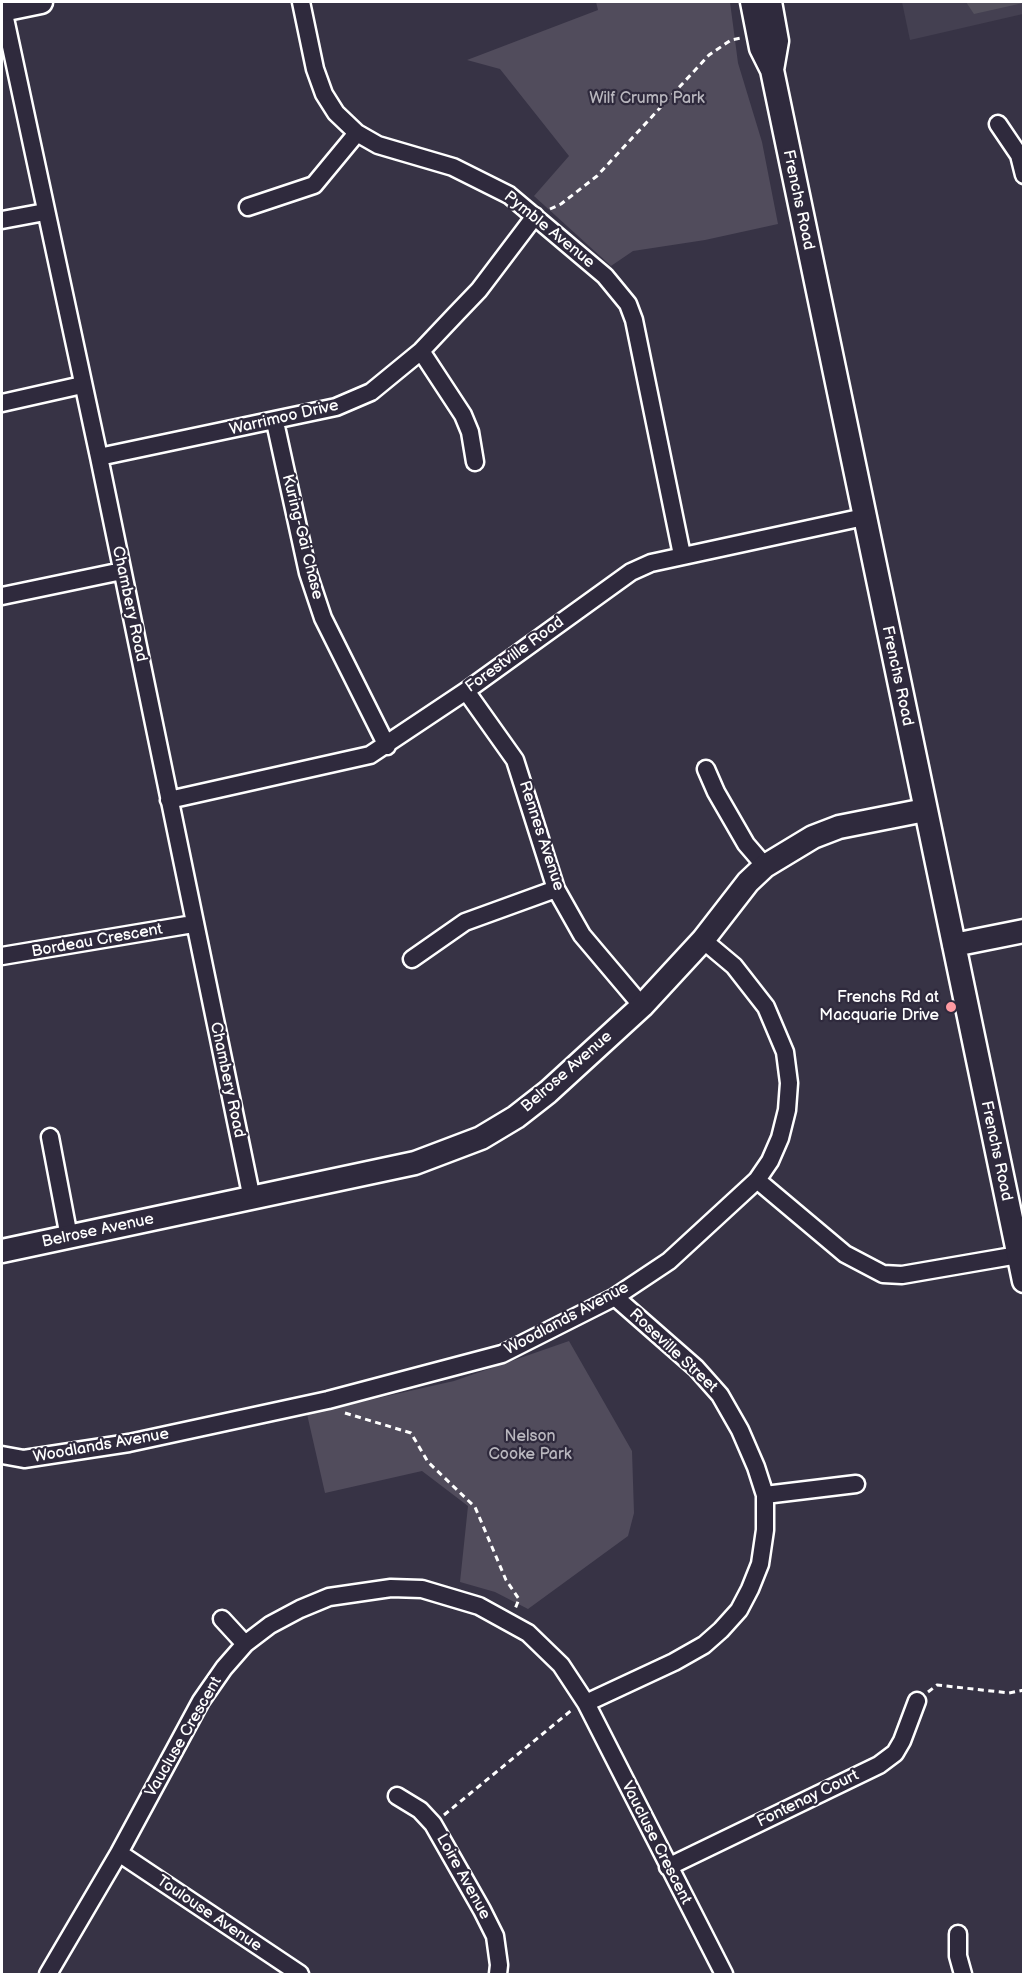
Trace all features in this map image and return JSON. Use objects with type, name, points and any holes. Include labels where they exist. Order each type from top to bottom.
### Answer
[{"type":"street","points":[[2,10],[41,2]]},
{"type":"street","name":"Pymble Avenue","points":[[301,2],[315,69],[324,94],[336,113],[357,133],[378,145],[453,167],[509,195],[605,276],[628,304],[634,320],[682,555]]},
{"type":"street","name":"Frenchs Road","points":[[752,2],[761,48],[772,70],[1023,1281]]},
{"type":"street","name":"Frenchs Road","points":[[770,2],[777,41],[772,70]]},
{"type":"street","name":"Chambery Road","points":[[2,10],[99,457],[193,924],[252,1199]]},
{"type":"street","points":[[998,124],[1019,155],[1023,176]]},
{"type":"street","points":[[248,207],[314,185],[357,133]]},
{"type":"street","points":[[2,220],[45,212]]},
{"type":"street","name":"Warrimoo Drive","points":[[99,457],[275,422],[355,400],[371,392],[421,351],[479,290],[535,216]]},
{"type":"street","points":[[421,351],[462,414],[470,432],[475,462]]},
{"type":"street","points":[[2,403],[82,385]]},
{"type":"street","name":"Kuring-Gai Chase","points":[[275,422],[308,573],[323,618],[387,746]]},
{"type":"street","name":"Forestville Road","points":[[169,800],[370,755],[387,746],[466,691],[631,572],[651,563],[864,517]]},
{"type":"street","points":[[2,596],[122,571]]},
{"type":"street","name":"Rennes Avenue","points":[[466,691],[514,760],[556,889],[582,936],[642,1006]]},
{"type":"street","points":[[706,769],[716,792],[746,844],[765,866]]},
{"type":"street","name":"Belrose Avenue","points":[[2,1251],[415,1164],[481,1138],[516,1117],[548,1092],[642,1006],[703,940],[725,908],[765,866],[805,842],[838,827],[925,810]]},
{"type":"street","points":[[412,959],[465,922],[556,889]]},
{"type":"street","name":"Bordeau Crescent","points":[[2,957],[193,924]]},
{"type":"street","points":[[954,945],[1023,931]]},
{"type":"street","name":"Woodlands Avenue","points":[[2,1455],[24,1459],[129,1443],[328,1400],[502,1354],[615,1297],[669,1261],[757,1180],[777,1146],[787,1110],[789,1083],[785,1052],[766,1007],[734,966],[703,940]]},
{"type":"street","points":[[50,1137],[69,1237]]},
{"type":"street","points":[[757,1180],[845,1254],[863,1266],[883,1274],[902,1275],[1018,1255]]},
{"type":"street","name":"Roseville Street","points":[[586,1703],[674,1662],[704,1645],[739,1610],[759,1564],[765,1530],[765,1495],[740,1430],[720,1395],[696,1368],[615,1297]]},
{"type":"street","points":[[765,1495],[855,1484]]},
{"type":"street","name":"Vaucluse Crescent","points":[[48,1974],[118,1853],[201,1701],[224,1668],[246,1644],[270,1625],[329,1597],[391,1588],[422,1589],[450,1595],[508,1621],[528,1633],[554,1656],[586,1703],[724,1974]]},
{"type":"street","points":[[222,1619],[246,1644]]},
{"type":"street","name":"Fontenay Court","points":[[668,1867],[879,1765],[895,1753],[917,1701]]},
{"type":"street","name":"Loire Avenue","points":[[397,1796],[420,1810],[433,1824],[495,1936],[500,1965],[498,1974]]},
{"type":"street","name":"Toulouse Avenue","points":[[118,1853],[300,1974]]},
{"type":"street","points":[[958,1934],[958,1956],[963,1974]]},
{"type":"path","points":[[535,216],[561,204],[597,176],[701,62],[731,40],[741,38]]},
{"type":"path","points":[[328,1400],[330,1408],[411,1433],[428,1462],[474,1507],[506,1580],[519,1599],[508,1621]]},
{"type":"path","points":[[917,1701],[938,1685],[1009,1693],[1023,1690]]},
{"type":"path","points":[[433,1824],[568,1711],[586,1703]]},
{"type":"shaded area","points":[[902,2],[1023,2],[1023,14],[910,40]]},
{"type":"green space","name":"Wilf Crump Park","points":[[596,2],[730,2],[738,63],[762,142],[778,224],[705,240],[633,251],[611,266],[534,196],[569,156],[500,69],[467,60],[598,10]]},
{"type":"green space","name":"Nelson Cooke Park","points":[[569,1341],[632,1451],[634,1513],[628,1536],[528,1609],[495,1592],[460,1582],[468,1506],[422,1471],[325,1493],[307,1414],[454,1381]]},
{"type":"place","name":"Frenchs Rd at Macquarie Drive","points":[[951,1007]]}]
